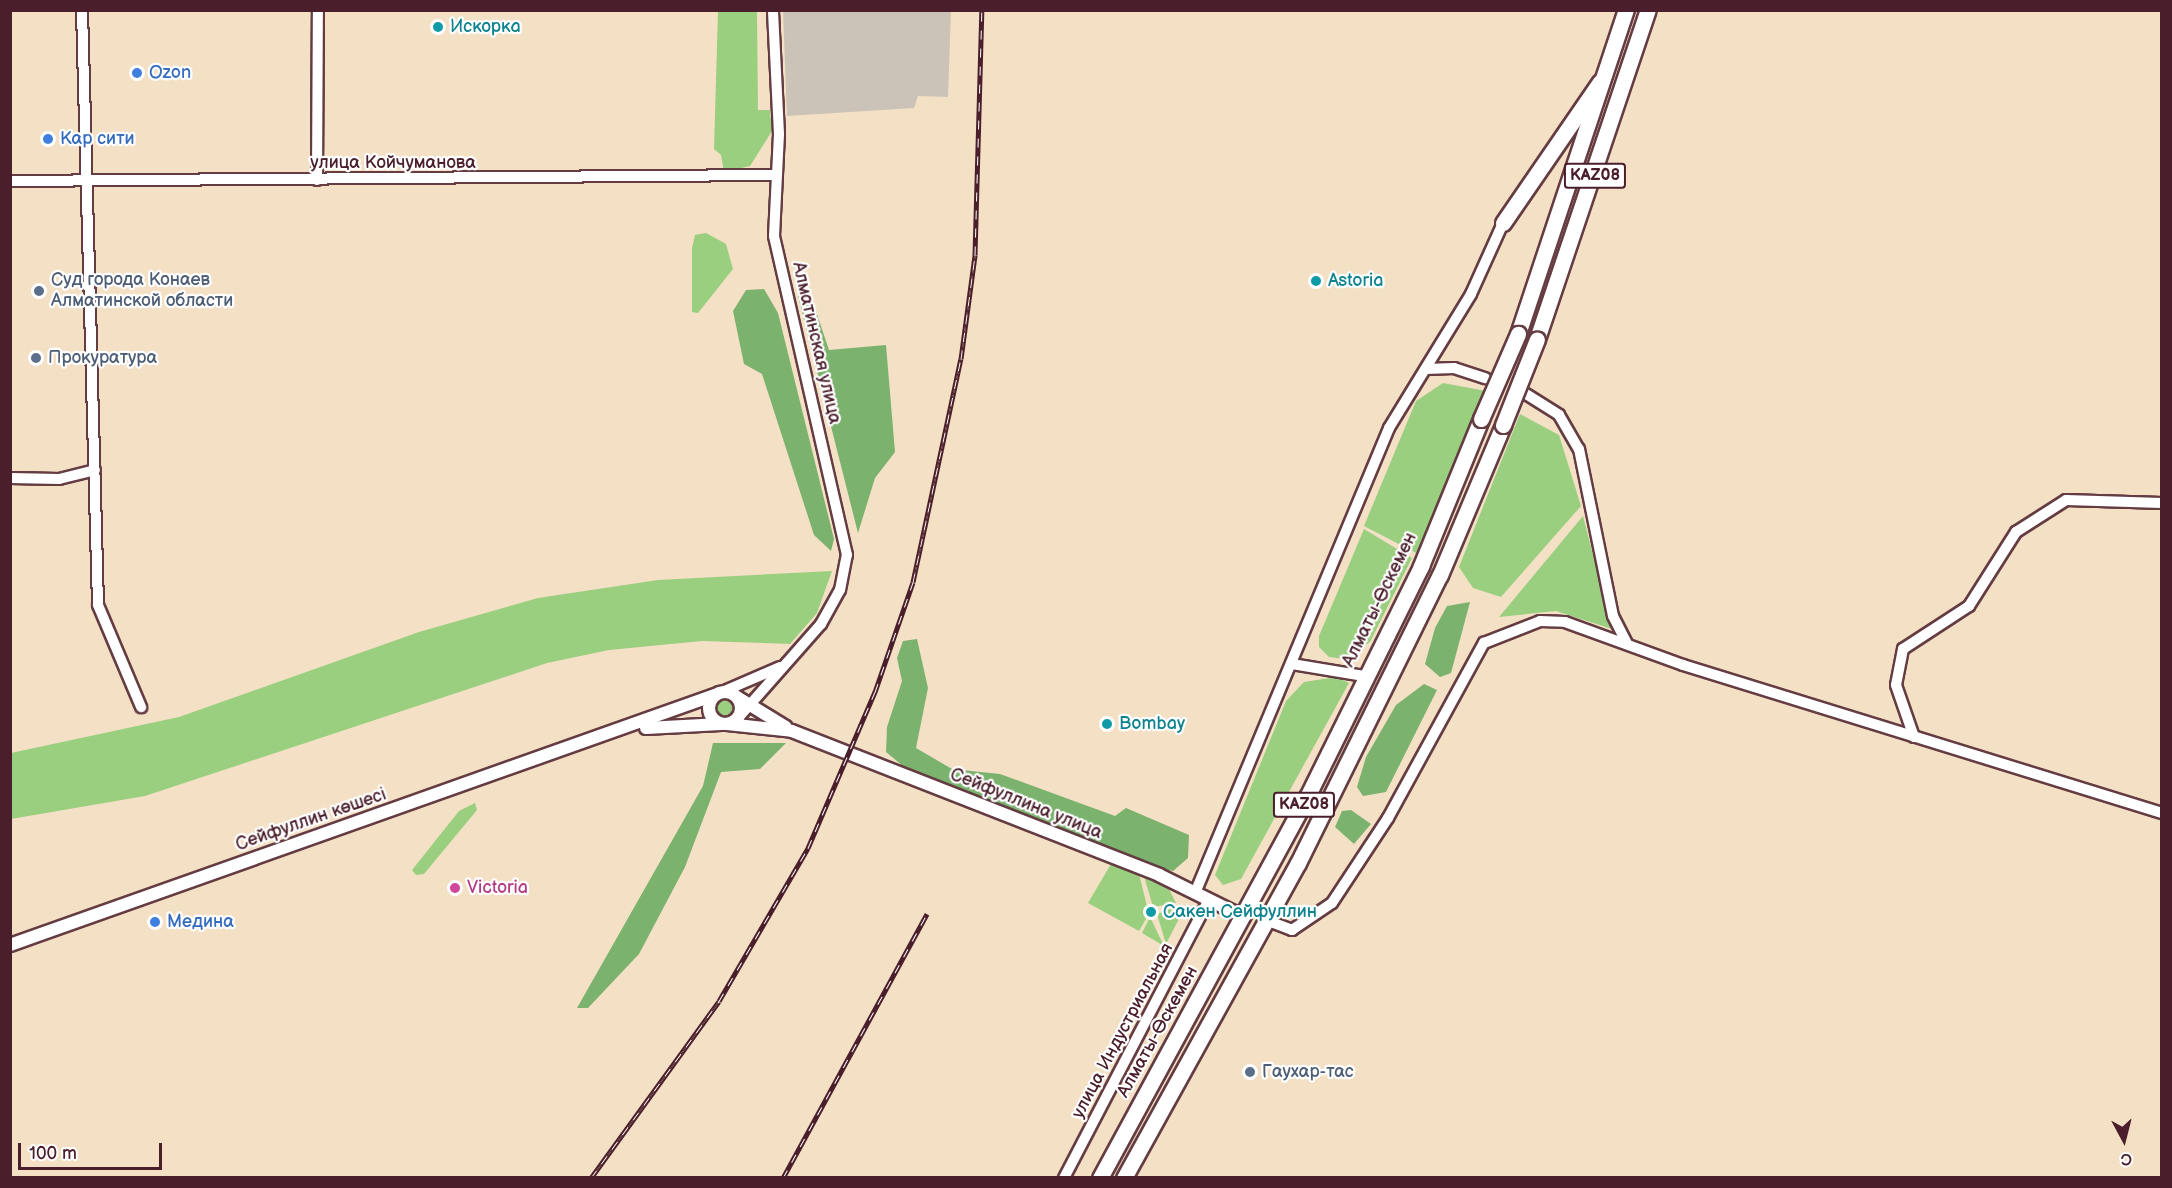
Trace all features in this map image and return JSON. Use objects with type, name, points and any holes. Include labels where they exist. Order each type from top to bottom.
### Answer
[{"type":"highway","name":"Алматы-Өскемен","points":[[1100,1178],[1244,917],[1421,567],[1518,334],[1626,10]]},
{"type":"highway","name":"KAZ08","points":[[1124,1178],[1266,920],[1440,575],[1537,339],[1648,10]]},
{"type":"highway","points":[[1503,223],[1605,75]]},
{"type":"main road","points":[[718,694],[710,711],[725,724]]},
{"type":"main road","points":[[624,732],[718,694],[737,697],[792,731]]},
{"type":"main road","points":[[725,724],[739,717],[737,697]]},
{"type":"main road","points":[[624,732],[725,724],[792,731]]},
{"type":"main road","name":"Сейфуллина улица","points":[[792,731],[1195,893],[1244,917]]},
{"type":"main road","name":"Сейфуллин көшесі","points":[[10,945],[624,732]]},
{"type":"street","points":[[82,10],[83,182],[95,470],[91,510],[98,605],[141,707]]},
{"type":"street","points":[[317,180],[318,10]]},
{"type":"street","name":"Алматинская улица","points":[[739,717],[788,662],[832,607],[847,555],[774,236],[775,175],[779,134],[773,10]]},
{"type":"street","name":"улица Койчуманова","points":[[10,181],[775,175]]},
{"type":"street","points":[[1195,893],[1389,429],[1472,294],[1503,223]]},
{"type":"street","points":[[1426,369],[1454,368],[1485,378]]},
{"type":"street","points":[[1526,394],[1559,415],[1579,449],[1611,608],[1628,644]]},
{"type":"street","points":[[10,478],[59,478],[95,470]]},
{"type":"street","points":[[1914,737],[1896,685],[1903,649],[1969,606],[2016,532],[2066,500],[2162,503]]},
{"type":"street","points":[[1266,920],[1292,930],[1332,903],[1388,818],[1484,643],[1540,621],[1565,622],[1914,737],[2162,813]]},
{"type":"street","points":[[718,694],[788,662]]},
{"type":"street","points":[[1292,664],[1364,676]]},
{"type":"street","name":"улица Индустриальная","points":[[1064,1178],[1209,900]]},
{"type":"shaded area","points":[[783,11],[951,11],[948,97],[918,96],[914,108],[787,116]]},
{"type":"green space","points":[[718,11],[757,11],[758,110],[770,110],[772,131],[750,166],[724,172],[721,155],[714,149]]},
{"type":"green space","points":[[706,233],[726,244],[733,269],[698,313],[692,312],[692,248],[695,235]]},
{"type":"green space","points":[[764,289],[778,313],[834,539],[831,551],[814,535],[762,374],[744,364],[733,311],[746,290]]},
{"type":"green space","points":[[798,296],[815,308],[829,350],[886,345],[895,452],[875,478],[858,533]]},
{"type":"green space","points":[[1443,383],[1486,391],[1416,553],[1364,526],[1416,401]]},
{"type":"green space","points":[[1520,414],[1559,435],[1581,506],[1501,597],[1473,588],[1459,567]]},
{"type":"green space","points":[[1583,516],[1612,629],[1556,611],[1499,617]]},
{"type":"green space","points":[[1364,529],[1412,558],[1370,642],[1345,659],[1329,657],[1319,647],[1319,636]]},
{"type":"green space","points":[[832,571],[817,613],[790,644],[702,641],[609,650],[547,663],[145,796],[11,819],[11,753],[179,717],[419,632],[538,598],[658,580]]},
{"type":"green space","points":[[1470,602],[1451,673],[1440,677],[1425,664],[1435,628],[1447,606]]},
{"type":"green space","points":[[917,639],[928,688],[916,748],[952,769],[1000,774],[1115,816],[1126,808],[1189,835],[1188,858],[1173,871],[1154,867],[909,771],[886,752],[887,727],[902,681],[897,658],[903,641]]},
{"type":"green space","points":[[1336,677],[1349,683],[1241,879],[1223,885],[1215,875],[1286,701],[1304,682]]},
{"type":"green space","points":[[1424,684],[1437,690],[1386,792],[1363,796],[1357,787],[1366,757],[1396,705]]},
{"type":"green space","points":[[725,699],[731,702],[734,708],[731,714],[725,717],[719,714],[716,708],[719,702]]},
{"type":"green space","points":[[713,743],[786,743],[760,769],[721,772],[685,867],[639,954],[588,1008],[577,1008],[703,786]]},
{"type":"green space","points":[[475,803],[477,810],[424,874],[416,875],[412,870],[459,811]]},
{"type":"green space","points":[[1351,810],[1371,824],[1354,844],[1335,827],[1342,811]]},
{"type":"green space","points":[[1111,864],[1139,874],[1149,914],[1139,931],[1088,903]]},
{"type":"green space","points":[[1144,876],[1169,889],[1176,903],[1153,907]]},
{"type":"green space","points":[[1170,909],[1181,915],[1166,944],[1157,914]]},
{"type":"green space","points":[[1150,917],[1164,946],[1142,933]]},
{"type":"railway","points":[[591,1178],[719,1001],[808,848],[875,692],[913,582],[961,359],[975,255],[982,10]]},
{"type":"railway","points":[[783,1178],[927,914]]},
{"type":"place","name":"Искоркa","points":[[438,27]]},
{"type":"place","name":"Ozon","points":[[137,73]]},
{"type":"place","name":"Кар сити","points":[[48,139]]},
{"type":"place","name":"Astoria","points":[[1316,281]]},
{"type":"place","name":"Суд города Конаев Алматинской области","points":[[39,291]]},
{"type":"place","name":"Прокуратура","points":[[36,358]]},
{"type":"place","name":"Bombay","points":[[1107,724]]},
{"type":"place","name":"Victoria","points":[[455,888]]},
{"type":"place","name":"Сакен Сейфуллин","points":[[1151,912]]},
{"type":"place","name":"Медина","points":[[155,922]]},
{"type":"place","name":"Гаухар-тас","points":[[1250,1072]]}]
